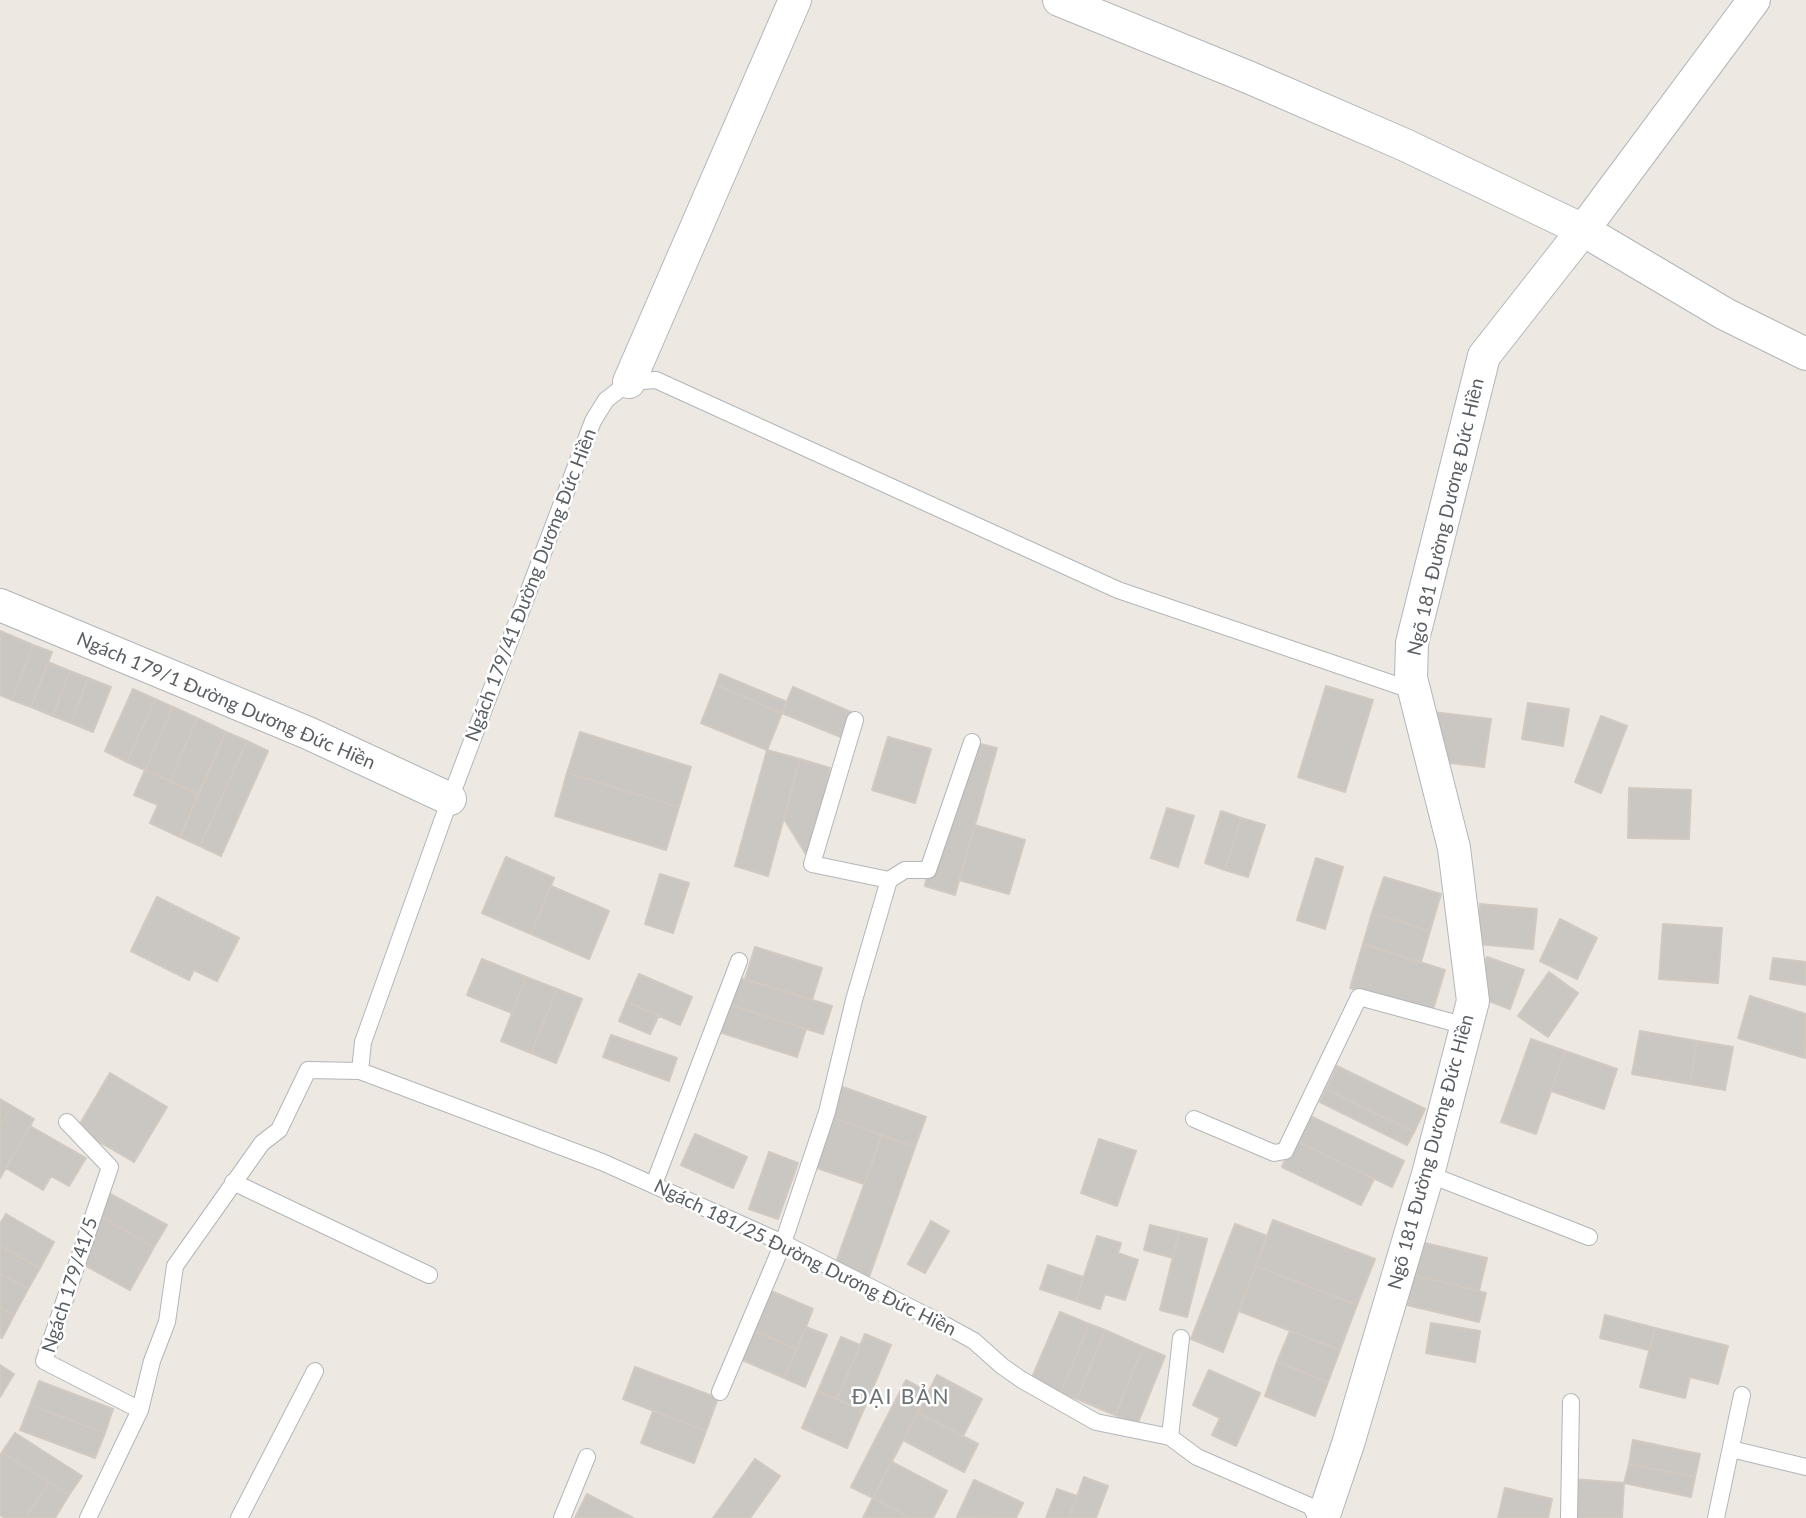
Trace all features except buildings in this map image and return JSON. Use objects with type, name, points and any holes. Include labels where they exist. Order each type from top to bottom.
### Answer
[{"type":"street","points":[[629,383],[795,0]]},
{"type":"street","points":[[1059,0],[1405,145],[1583,230],[1725,314],[1806,354]]},
{"type":"street","name":"Ngõ 181 Đường Dương Đức Hiền","points":[[1317,1514],[1348,1444],[1428,1174],[1472,1001],[1454,848],[1410,678],[1412,643],[1484,356],[1583,230],[1754,0]]},
{"type":"street","name":"Ngách 179/1 Đường Dương Đức Hiền","points":[[0,605],[308,733],[450,799]]},
{"type":"lane","points":[[629,383],[656,380],[1118,590],[1414,691]]},
{"type":"lane","name":"Ngách 179/41 Đường Dương Đức Hiền","points":[[360,1072],[363,1042],[450,799],[593,421],[606,400],[629,383]]},
{"type":"lane","points":[[855,720],[812,864],[890,880]]},
{"type":"lane","points":[[720,1392],[783,1243],[827,1112],[854,1000],[890,880],[905,870],[928,870],[972,742]]},
{"type":"lane","points":[[654,1184],[739,961]]},
{"type":"lane","points":[[1194,1119],[1274,1153],[1285,1151],[1359,997],[1466,1026]]},
{"type":"lane","points":[[88,1518],[140,1410],[152,1361],[167,1322],[176,1266],[262,1143],[279,1129],[308,1070],[360,1072]]},
{"type":"lane","name":"Ngách 181/25 Đường Dương Đức Hiền","points":[[360,1072],[602,1162],[783,1243],[974,1341],[1022,1380],[1096,1422],[1170,1437],[1197,1457],[1317,1514]]},
{"type":"lane","name":"Ngách 179/41/5","points":[[67,1122],[110,1167],[44,1361],[140,1410]]},
{"type":"lane","points":[[1428,1174],[1590,1237]]},
{"type":"lane","points":[[233,1182],[429,1275]]},
{"type":"lane","points":[[1170,1437],[1181,1338]]},
{"type":"lane","points":[[239,1518],[315,1371]]},
{"type":"lane","points":[[1716,1518],[1742,1395]]},
{"type":"lane","points":[[1569,1518],[1571,1402]]},
{"type":"lane","points":[[1731,1449],[1806,1467]]},
{"type":"lane","points":[[562,1518],[587,1457]]},
{"type":"district","name":"ĐẠI BẢN","points":[[901,1397]]}]
